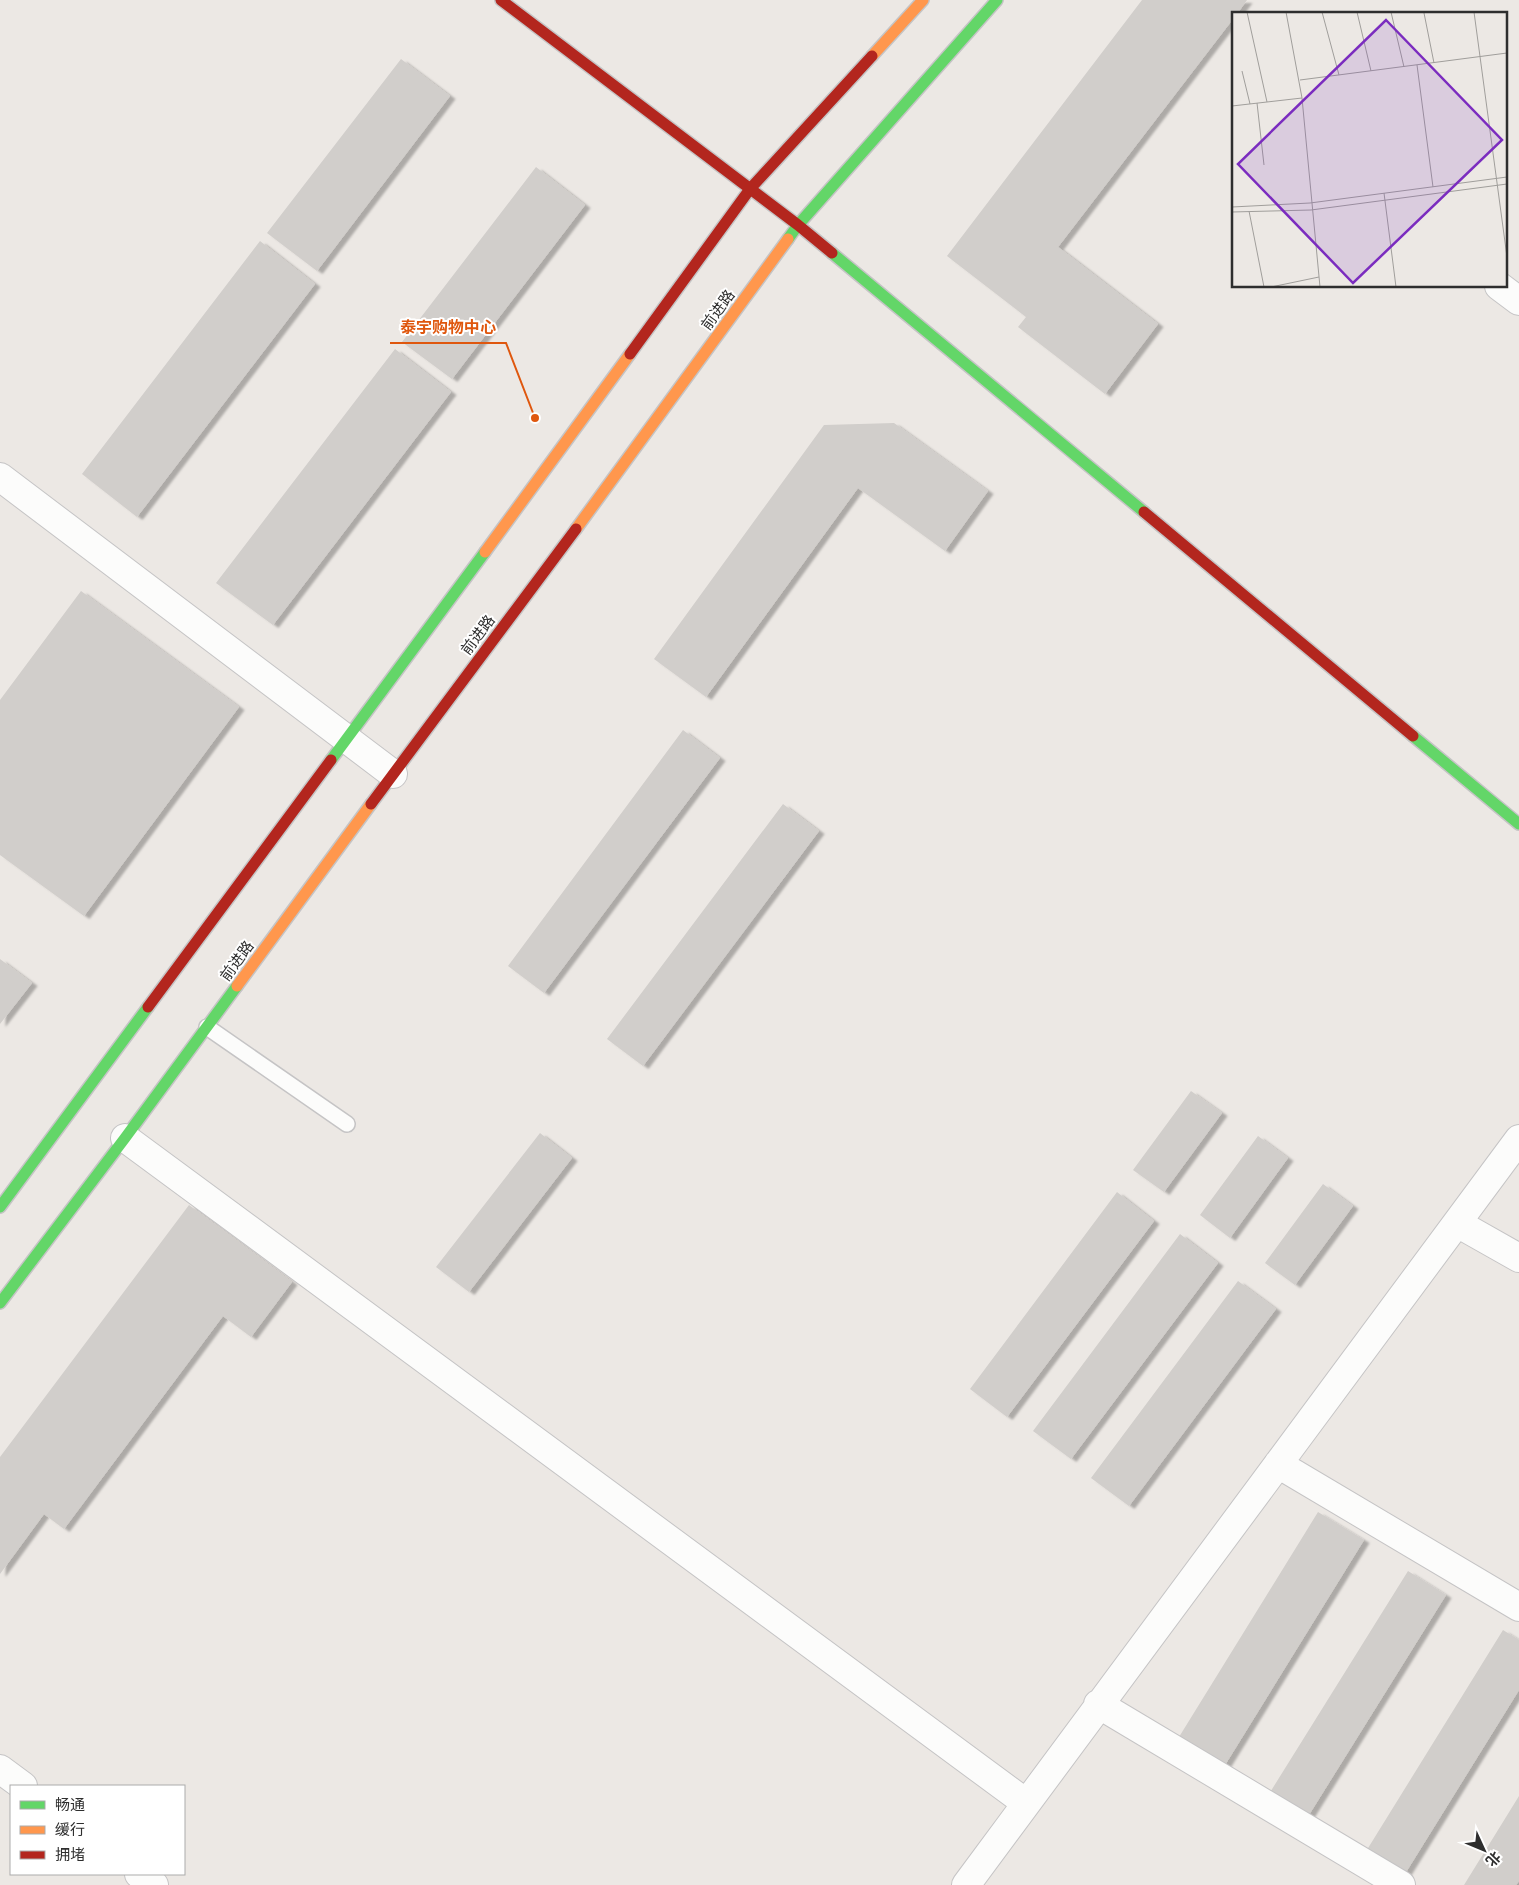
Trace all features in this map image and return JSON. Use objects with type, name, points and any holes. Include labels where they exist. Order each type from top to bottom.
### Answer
[{"type":"main road","points":[[500,0],[798,226],[1519,824]]},
{"type":"main road","points":[[0,1206],[569,438],[750,189],[923,0]]},
{"type":"main road","name":"前进路","points":[[0,1303],[126,1138],[798,226],[997,0]]},
{"type":"street","points":[[1502,288],[1519,301]]},
{"type":"street","points":[[0,477],[393,774]]},
{"type":"street","points":[[126,1138],[1026,1803]]},
{"type":"street","points":[[966,1885],[1098,1704],[1519,1139]]},
{"type":"street","points":[[1456,1223],[1519,1258]]},
{"type":"street","points":[[1278,1464],[1519,1607]]},
{"type":"street","points":[[1098,1704],[1401,1885]]},
{"type":"street","points":[[0,1769],[22,1785]]},
{"type":"street","points":[[140,1875],[154,1885]]},
{"type":"lane","points":[[207,1027],[347,1124]]},
{"type":"building","points":[[1142,0],[1247,0],[1238,12],[1232,12],[1232,20],[1058,247],[1158,324],[1105,394],[1018,327],[1026,317],[947,256]]},
{"type":"building","points":[[401,59],[450,96],[317,271],[267,233]]},
{"type":"building","points":[[536,167],[585,205],[452,379],[402,342]]},
{"type":"building","points":[[260,241],[315,284],[137,517],[82,474]]},
{"type":"building","points":[[395,349],[451,392],[273,625],[216,583]]},
{"type":"building","points":[[894,423],[988,491],[945,551],[858,488],[706,697],[654,659],[824,425]]},
{"type":"building","points":[[81,591],[239,707],[84,916],[0,855],[0,700]]},
{"type":"building","points":[[683,730],[720,758],[544,993],[508,966]]},
{"type":"building","points":[[783,804],[819,831],[643,1066],[607,1039]]},
{"type":"building","points":[[0,959],[32,983],[0,1024]]},
{"type":"building","points":[[1191,1091],[1222,1113],[1164,1192],[1133,1170]]},
{"type":"building","points":[[540,1133],[572,1158],[469,1292],[436,1267]]},
{"type":"building","points":[[1258,1136],[1288,1158],[1230,1238],[1200,1215]]},
{"type":"building","points":[[1323,1184],[1353,1206],[1295,1285],[1265,1263]]},
{"type":"building","points":[[1117,1192],[1154,1221],[1007,1417],[970,1389]]},
{"type":"building","points":[[189,1205],[292,1282],[251,1337],[223,1316],[64,1529],[44,1514],[0,1574],[0,1457]]},
{"type":"building","points":[[1180,1234],[1218,1263],[1071,1459],[1033,1431]]},
{"type":"building","points":[[1238,1281],[1276,1309],[1129,1506],[1091,1478]]},
{"type":"building","points":[[1318,1512],[1364,1540],[1225,1765],[1179,1737]]},
{"type":"building","points":[[1408,1571],[1446,1595],[1307,1818],[1269,1794]]},
{"type":"building","points":[[1503,1630],[1519,1640],[1519,1690],[1403,1877],[1365,1853]]},
{"type":"building","points":[[1519,1796],[1519,1881],[1516,1885],[1464,1885]]},
{"type":"traffic: fast","points":[[788,239],[798,225],[997,0]]},
{"type":"traffic: fast","points":[[832,253],[1144,512]]},
{"type":"traffic: fast","points":[[331,760],[485,552]]},
{"type":"traffic: fast","points":[[1413,736],[1519,824]]},
{"type":"traffic: fast","points":[[0,1303],[237,986]]},
{"type":"traffic: fast","points":[[0,1207],[148,1007]]},
{"type":"traffic: slow","points":[[872,56],[923,0]]},
{"type":"traffic: slow","points":[[576,529],[788,239]]},
{"type":"traffic: slow","points":[[485,552],[630,354]]},
{"type":"traffic: slow","points":[[237,986],[371,804]]},
{"type":"traffic: jam","points":[[501,0],[798,225],[832,253]]},
{"type":"traffic: jam","points":[[630,354],[750,189],[872,56]]},
{"type":"traffic: jam","points":[[1144,512],[1413,736]]},
{"type":"traffic: jam","points":[[371,804],[576,529]]},
{"type":"traffic: jam","points":[[148,1007],[331,760]]},
{"type":"place","name":"泰宇购物中心","points":[[535,418]]}]
